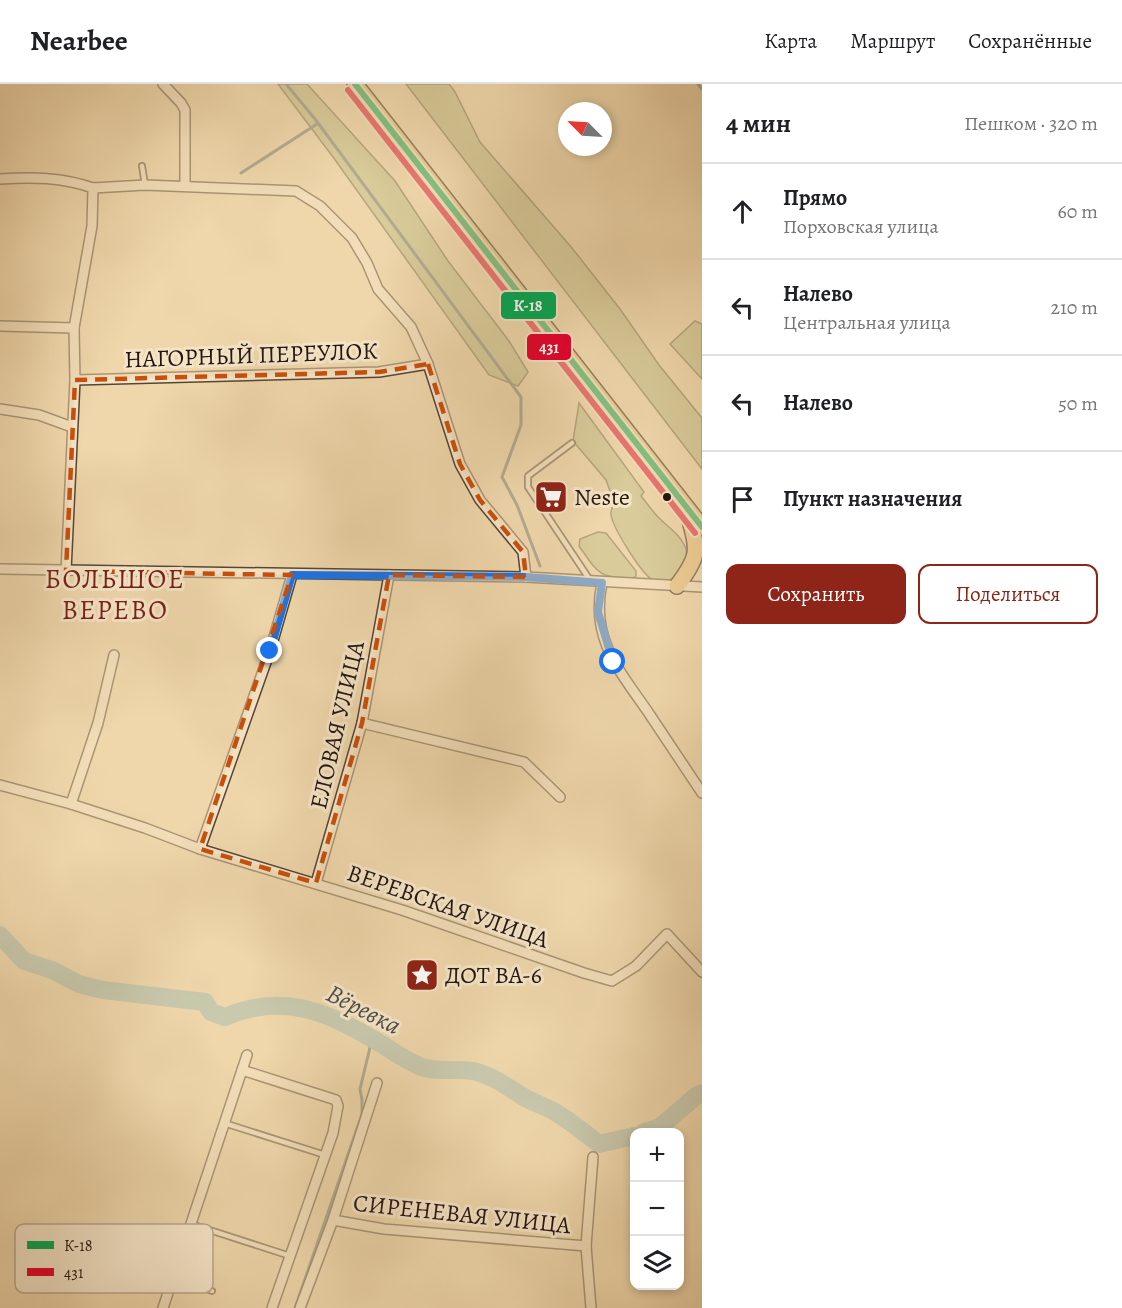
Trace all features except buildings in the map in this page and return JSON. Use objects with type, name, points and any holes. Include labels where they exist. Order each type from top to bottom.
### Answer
[{"type":"main road","points":[[355,84],[702,527]]},
{"type":"main road","points":[[688,509],[696,550],[694,587]]},
{"type":"street","points":[[163,84],[185,110],[184,186]]},
{"type":"street","points":[[0,179],[34,177],[74,181],[93,188],[145,185],[296,191],[320,206],[352,238],[367,263],[378,289],[411,327],[428,364],[460,464],[480,500],[523,552],[526,577]]},
{"type":"street","points":[[66,571],[73,442],[74,328],[92,226],[93,188]]},
{"type":"street","points":[[0,326],[74,328]]},
{"type":"street","name":"НАГОРНЫЙ ПЕРЕУЛОК","points":[[75,380],[379,372],[428,364]]},
{"type":"street","points":[[0,409],[39,415],[72,427]]},
{"type":"street","points":[[0,569],[526,577],[694,587]]},
{"type":"street","points":[[200,849],[270,651],[292,575]]},
{"type":"street","name":"ЕЛОВАЯ УЛИЦА","points":[[316,883],[362,723],[389,575]]},
{"type":"street","points":[[602,583],[598,612],[613,662],[702,793]]},
{"type":"street","points":[[71,804],[98,723],[114,655]]},
{"type":"street","points":[[362,723],[524,762],[560,797]]},
{"type":"street","name":"ВЕРЕВСКАЯ УЛИЦА","points":[[0,785],[71,804],[200,849],[402,910],[612,981],[636,966],[668,934],[702,972]]},
{"type":"street","points":[[191,1224],[247,1055]]},
{"type":"street","points":[[242,1070],[336,1100],[338,1106],[333,1133],[272,1308]]},
{"type":"street","points":[[300,1308],[333,1220],[377,1083]]},
{"type":"street","points":[[591,1308],[586,1246],[593,1157]]},
{"type":"street","name":"СИРЕНЕВАЯ УЛИЦА","points":[[333,1220],[384,1229],[586,1246]]},
{"type":"street","points":[[163,1308],[168,1293]]},
{"type":"lane","points":[[142,166],[145,185]]},
{"type":"lane","points":[[572,443],[528,476],[528,487],[591,581]]},
{"type":"lane","points":[[224,1123],[325,1156]]},
{"type":"lane","points":[[213,1231],[290,1256]]},
{"type":"highlighted area","points":[[428,364],[460,464],[480,500],[523,552],[526,577],[389,575],[362,723],[316,883],[200,849],[292,575],[66,571],[75,380],[379,372]]},
{"type":"shaded area","points":[[278,84],[307,84],[395,181],[448,261],[509,341],[528,372],[518,386],[489,375]]},
{"type":"shaded area","points":[[406,84],[449,84],[480,142],[572,248],[620,309],[659,365],[702,418],[702,469]]},
{"type":"shaded area","points":[[695,321],[702,324],[702,379],[670,344]]},
{"type":"shaded area","points":[[579,403],[644,492],[641,496],[684,544],[685,562],[682,569],[672,579],[660,582],[648,576],[635,561],[617,530],[611,513],[614,502],[606,480],[573,441]]},
{"type":"shaded area","points":[[598,532],[606,533],[636,571],[636,576],[633,578],[612,577],[595,568],[579,546],[580,539]]},
{"type":"waterway","points":[[286,84],[315,119],[521,397],[521,425],[502,477],[517,505],[540,566]]},
{"type":"waterway","points":[[698,84],[702,89]]},
{"type":"waterway","points":[[241,173],[317,124]]},
{"type":"waterway","name":"Вёревка","points":[[0,935],[24,961],[52,970],[79,984],[103,990],[205,1002],[211,1012],[225,1017],[247,1009],[268,1006],[288,1006],[307,1010],[345,1024],[419,1066],[473,1071],[493,1078],[555,1112],[599,1144],[630,1137]]},
{"type":"waterway","points":[[295,1308],[362,1114],[360,1089],[372,1039]]},
{"type":"waterway","name":"Вёревка","points":[[657,1128],[702,1093]]},
{"type":"transit line","name":"К-18","points":[[355,84],[702,527]]},
{"type":"transit line","name":"431","points":[[348,90],[695,533]]},
{"type":"place","name":"Neste","points":[[551,497]]},
{"type":"place","name":"ДОТ ВА-6","points":[[422,975]]},
{"type":"district","name":"БОЛЬШОЕ ВЕРЕВО","points":[[115,594]]},
{"type":"route","points":[[270,651],[292,575],[526,577],[602,583],[598,612],[613,662]]}]
